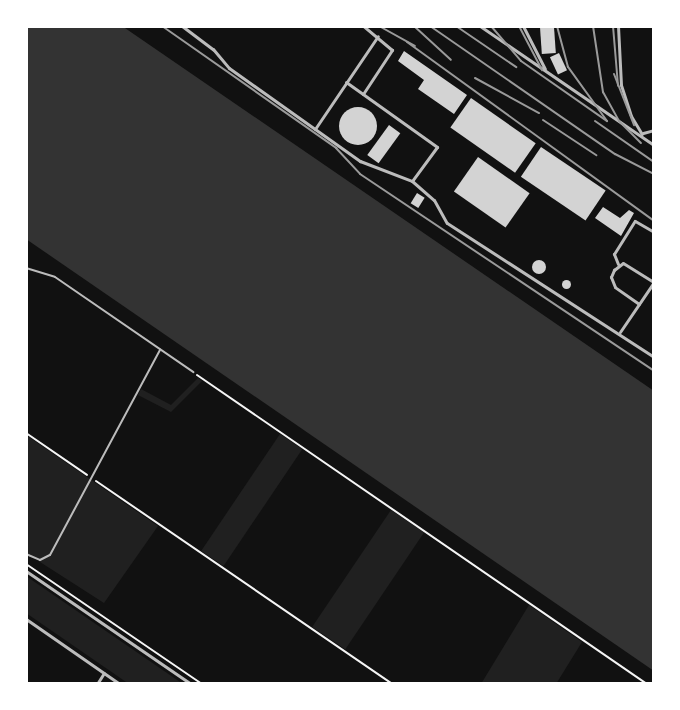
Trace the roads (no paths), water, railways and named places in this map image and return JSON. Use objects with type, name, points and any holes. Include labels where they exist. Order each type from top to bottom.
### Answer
[{"type":"street","points":[[182,26],[213,49],[229,68],[360,161],[412,181],[434,200],[447,223],[654,357]]},
{"type":"street","points":[[363,26],[392,50],[363,94]]},
{"type":"street","points":[[480,26],[654,145]]},
{"type":"street","points":[[523,26],[547,72]]},
{"type":"street","points":[[618,26],[621,85],[631,116],[642,135]]},
{"type":"street","points":[[315,129],[378,36]]},
{"type":"street","points":[[346,82],[437,147],[412,181]]},
{"type":"street","points":[[642,135],[654,130]]},
{"type":"street","points":[[639,304],[612,282],[618,265],[614,254],[635,221],[654,232]]},
{"type":"street","points":[[618,265],[629,264],[654,282],[652,290],[619,333]]},
{"type":"street","points":[[26,571],[191,684]]},
{"type":"street","points":[[26,619],[120,684]]},
{"type":"street","points":[[97,684],[104,673]]},
{"type":"lane","points":[[26,268],[55,277],[193,372]]},
{"type":"lane","points":[[26,554],[40,560],[50,555],[160,350]]},
{"type":"railway","points":[[162,26],[336,148],[360,174],[654,371]]},
{"type":"railway","points":[[379,26],[415,46]]},
{"type":"railway","points":[[414,26],[451,60]]},
{"type":"railway","points":[[430,26],[615,154],[654,174]]},
{"type":"railway","points":[[456,26],[516,67]]},
{"type":"railway","points":[[491,26],[521,61],[607,121],[568,67],[557,26]]},
{"type":"railway","points":[[519,26],[542,70]]},
{"type":"railway","points":[[593,26],[603,92],[619,121],[641,143]]},
{"type":"railway","points":[[613,26],[618,86]]},
{"type":"railway","points":[[407,42],[654,221]]},
{"type":"railway","points":[[614,74],[634,125]]},
{"type":"railway","points":[[475,78],[539,113]]},
{"type":"railway","points":[[543,120],[596,155]]},
{"type":"railway","points":[[595,121],[654,162]]}]
